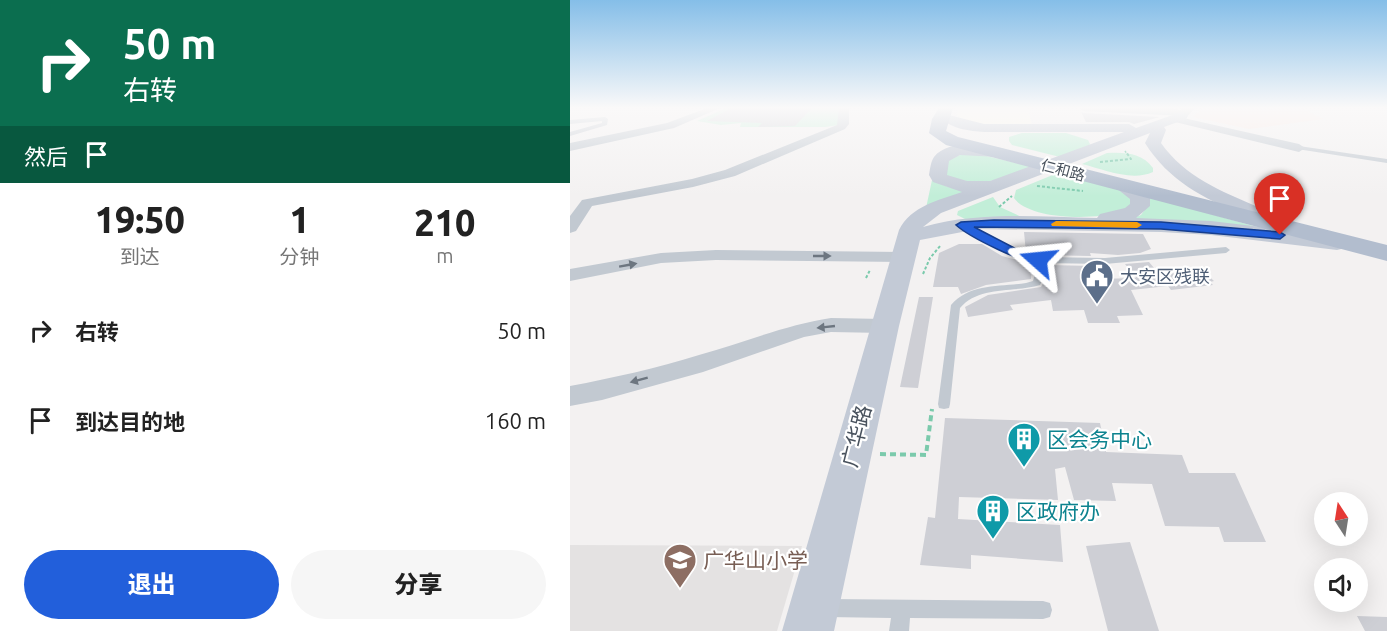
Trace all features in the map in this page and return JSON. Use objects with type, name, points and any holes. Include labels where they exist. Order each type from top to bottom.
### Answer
[{"type":"main road","name":"广华路","points":[[811,619],[884,327],[921,245],[920,195],[938,137]]},
{"type":"main road","name":"仁和路","points":[[951,137],[952,141],[1003,151],[1387,253]]},
{"type":"main road","points":[[1003,137],[1003,151],[953,152],[941,159],[938,175],[945,182],[966,187],[1010,188]]},
{"type":"main road","points":[[1091,137],[1114,154],[1158,166],[1160,170],[1156,175],[1123,182]]},
{"type":"main road","points":[[921,245],[932,221],[944,213],[1010,188],[1114,154],[1142,137]]},
{"type":"main road","points":[[1155,137],[1153,143],[1171,168],[1211,194],[1251,211]]},
{"type":"main road","points":[[1010,188],[1004,195],[1005,199],[1013,208],[1021,212],[1046,218],[1093,218],[1124,216],[1137,210],[1140,206],[1140,197],[1123,182]]},
{"type":"main road","name":"仁和路","points":[[1123,182],[1387,244]]},
{"type":"main road","points":[[921,245],[961,225],[994,223],[1211,228],[1353,244]]},
{"type":"street","points":[[570,147],[615,137]]},
{"type":"street","points":[[570,206],[693,183],[730,172],[815,137]]},
{"type":"street","points":[[1263,137],[1299,148]]},
{"type":"street","points":[[570,228],[587,203]]},
{"type":"street","points":[[570,275],[661,258],[921,245]]},
{"type":"street","points":[[570,396],[602,390],[703,363],[801,330],[831,325],[884,327]]},
{"type":"lane","points":[[1299,148],[1387,161]]},
{"type":"lane","points":[[961,225],[1022,257],[1038,260],[1105,261],[1226,250]]},
{"type":"lane","points":[[944,404],[955,307],[958,302],[976,293],[1037,283],[1040,278],[1038,260]]},
{"type":"lane","points":[[811,619],[902,609],[1043,610]]},
{"type":"lane","points":[[899,631],[902,609]]},
{"type":"path","points":[[1114,154],[1131,159],[1114,154]]},
{"type":"path","points":[[1037,186],[1048,183]]},
{"type":"path","points":[[996,212],[1005,201],[1010,188]]},
{"type":"path","points":[[921,245],[930,258],[921,245]]},
{"type":"path","points":[[852,453],[926,455],[933,403],[944,404]]},
{"type":"shaded area","name":"广华山小学","points":[[570,545],[802,546],[777,631],[570,631]]},
{"type":"green space","points":[[1009,137],[1080,137],[1088,140],[1090,144],[1088,147],[1060,157],[1012,145]]},
{"type":"green space","points":[[974,153],[1033,167],[991,181],[972,182],[946,177],[945,161],[954,156]]},
{"type":"green space","points":[[1107,153],[1127,153],[1139,156],[1149,163],[1153,172],[1136,176],[1126,175],[1082,164]]},
{"type":"green space","points":[[1060,172],[1113,187],[1130,195],[1132,205],[1108,215],[1079,217],[1034,211],[1014,198],[1016,190]]},
{"type":"green space","points":[[932,180],[948,187],[973,190],[926,208]]},
{"type":"green space","points":[[1146,196],[1257,227],[1126,221],[1141,215],[1148,205]]},
{"type":"green space","points":[[993,197],[1000,207],[1026,219],[965,219],[957,215],[958,211]]},
{"type":"building","points":[[1024,232],[1143,234],[1151,249],[1140,253],[1118,255],[1090,253],[1091,256],[1038,255],[1026,253]]},
{"type":"building","points":[[959,244],[982,244],[1002,256],[1032,264],[1031,279],[986,285],[961,294],[958,287],[933,287],[939,253]]},
{"type":"building","points":[[1149,262],[1160,275],[1202,270],[1214,281],[1210,282],[1213,285],[1171,290],[1168,286],[1131,290],[1143,315],[1117,316],[1120,323],[1088,323],[1084,310],[1053,311],[1051,300],[1010,305],[1013,310],[968,317],[965,307],[988,295],[1041,287],[1047,275],[1046,265],[1094,266],[1098,279],[1136,278],[1125,264]]},
{"type":"building","points":[[919,297],[933,297],[918,388],[900,387]]},
{"type":"building","points":[[945,418],[1100,423],[1106,452],[1182,455],[1189,473],[1235,473],[1266,542],[1224,542],[1219,527],[1165,526],[1152,484],[1112,483],[1116,501],[1074,500],[1065,467],[1055,469],[1058,500],[959,497],[958,519],[1060,525],[1063,562],[971,555],[971,569],[920,565],[928,517],[935,518]]},
{"type":"building","points":[[1130,542],[1159,631],[1108,631],[1086,546]]},
{"type":"building","points":[[1357,616],[1387,617],[1387,631],[1365,631]]},
{"type":"slow traffic","points":[[1056,224],[1137,225]]},
{"type":"place","name":"大安区残联","points":[[1097,305]]},
{"type":"place","name":"区会务中心","points":[[1024,468]]},
{"type":"place","name":"区政府办","points":[[993,540]]},
{"type":"place","name":"广华山小学","points":[[680,589]]},
{"type":"route","points":[[1038,260],[1022,257],[961,225],[978,223],[1161,225],[1280,235]]}]
